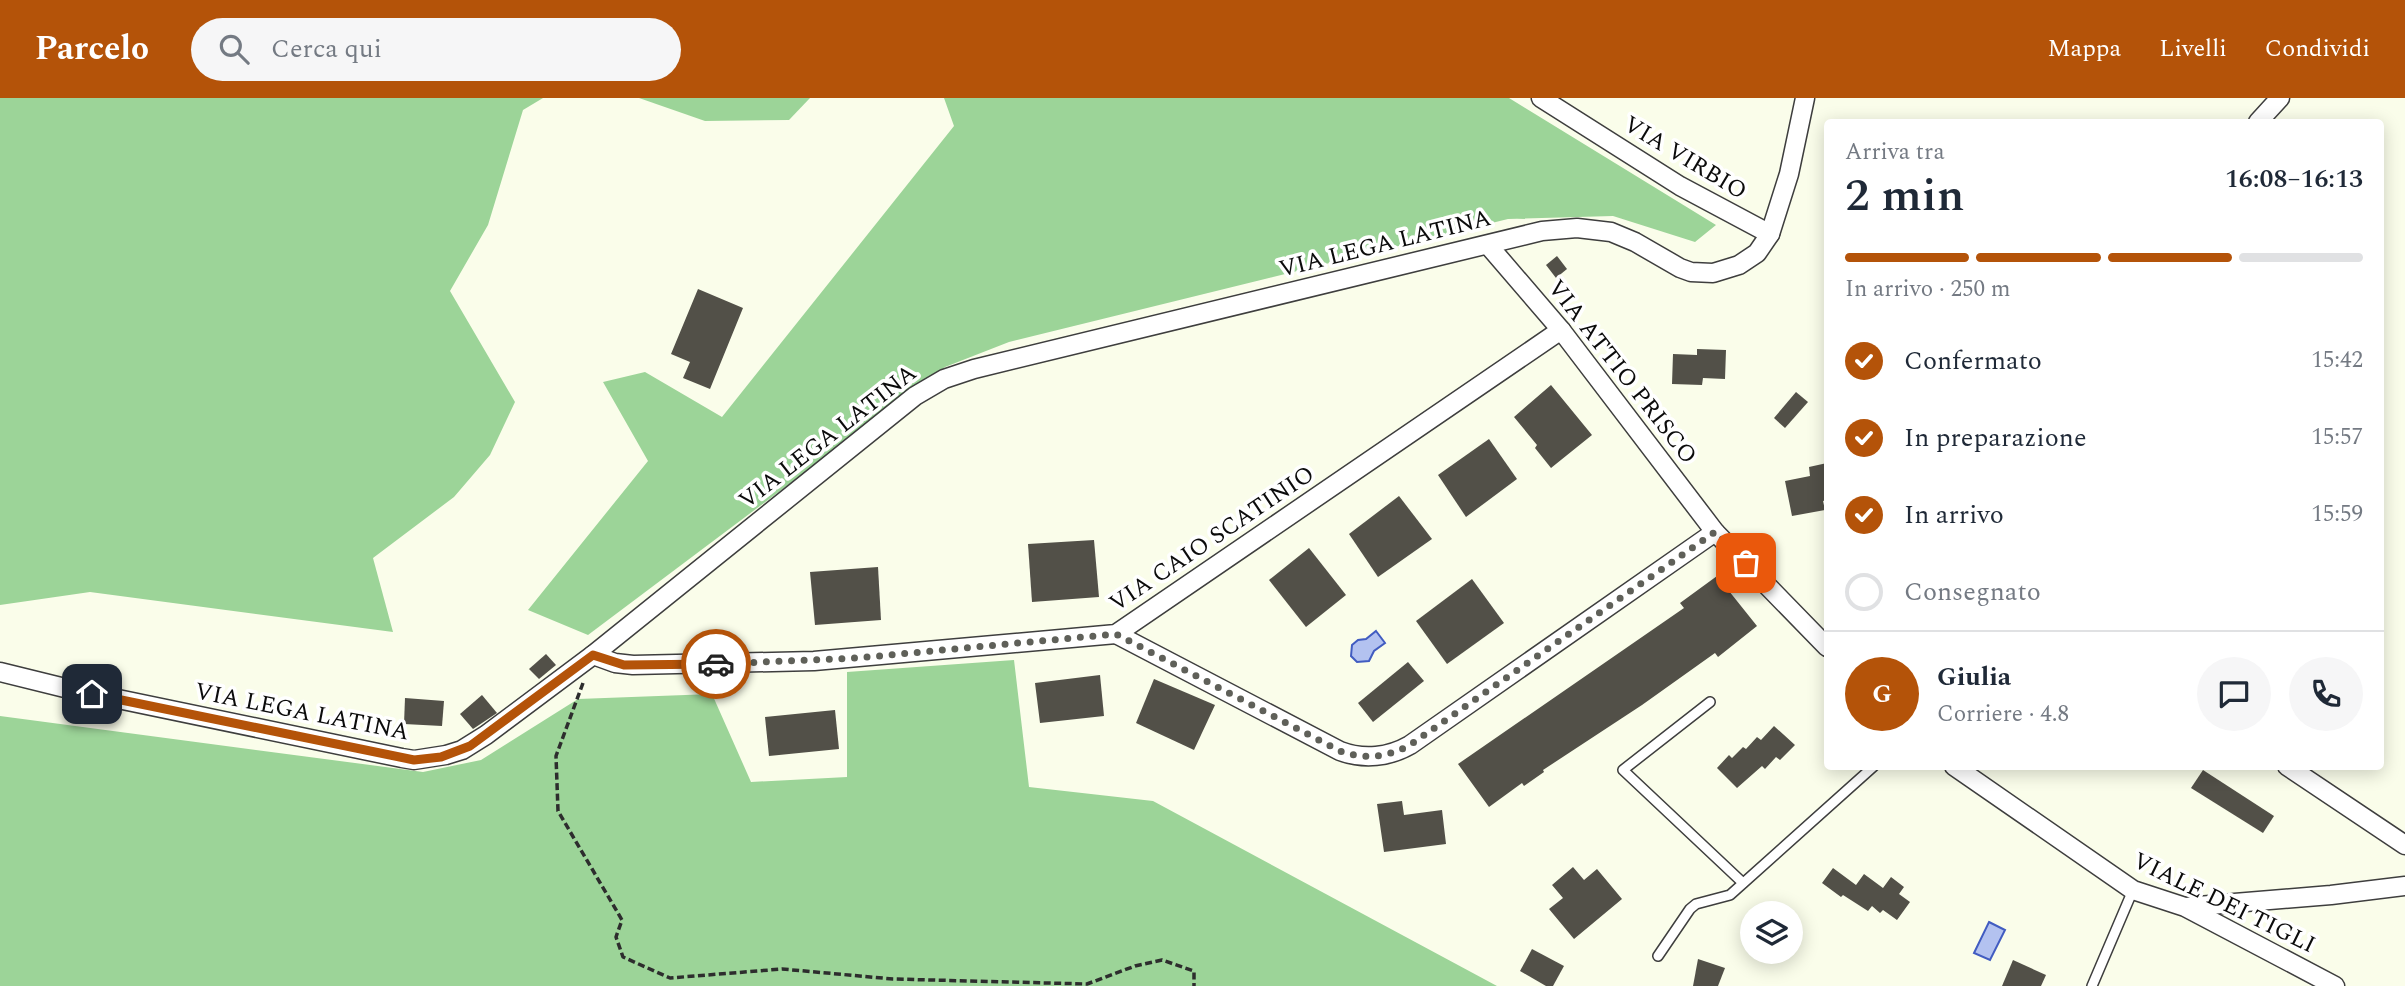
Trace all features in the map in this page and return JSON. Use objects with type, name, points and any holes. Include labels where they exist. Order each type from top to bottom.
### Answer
[{"type":"street","name":"VIA VIRBIO","points":[[1541,98],[1680,186],[1770,234]]},
{"type":"street","points":[[1770,234],[1789,174],[1805,98]]},
{"type":"street","points":[[2261,119],[2280,98]]},
{"type":"street","name":"VIA LEGA LATINA","points":[[0,672],[65,688],[414,760],[441,757],[470,746],[593,655],[915,396],[944,379],[974,369],[1542,231],[1587,228],[1624,237],[1686,271],[1713,273],[1728,270],[1749,259],[1765,244],[1770,234]]},
{"type":"street","name":"VIA ATTIO PRISCO","points":[[1488,245],[1561,330],[1715,532]]},
{"type":"street","name":"VIA CAIO SCATINIO","points":[[593,655],[615,663],[633,665],[782,663],[1116,634],[1561,330]]},
{"type":"street","points":[[1116,634],[1340,751],[1360,756],[1383,755],[1410,745],[1715,532],[1824,644]]},
{"type":"street","name":"VIALE DEI TIGLI","points":[[1960,770],[2133,890],[2185,907],[2335,986]]},
{"type":"street","points":[[2293,770],[2405,845]]},
{"type":"street","points":[[2185,907],[2405,886]]},
{"type":"lane","points":[[1710,702],[1623,770],[1743,883]]},
{"type":"lane","points":[[1658,956],[1690,909],[1696,904],[1722,898],[1743,883],[1870,770]]},
{"type":"lane","points":[[2092,986],[2133,890]]},
{"type":"path","points":[[593,655],[556,756],[558,811],[622,920],[616,937],[623,957],[670,978],[782,969],[893,979],[1087,984],[1135,966],[1162,960],[1194,971],[1194,986]]},
{"type":"green space","points":[[0,98],[543,98],[523,110],[488,225],[450,291],[515,402],[490,455],[454,497],[373,558],[393,632],[90,592],[0,605]]},
{"type":"green space","points":[[639,98],[810,98],[789,120],[705,121]]},
{"type":"green space","points":[[944,98],[1509,98],[1716,225],[1695,242],[1613,216],[1508,219],[1009,342],[945,367],[588,635],[528,610],[648,461],[603,382],[645,372],[722,417],[954,126]]},
{"type":"green space","points":[[1014,660],[1029,787],[1153,801],[1497,986],[0,986],[0,716],[423,772],[481,760],[578,699],[712,694],[751,782],[847,777],[847,672]]},
{"type":"water","points":[[1376,631],[1385,643],[1374,651],[1369,661],[1357,662],[1351,656],[1352,645]]},
{"type":"water","points":[[1989,922],[2005,930],[1990,960],[1974,953]]},
{"type":"building","points":[[1557,256],[1567,269],[1556,278],[1546,265]]},
{"type":"building","points":[[698,289],[743,308],[710,389],[683,378],[690,362],[671,354]]},
{"type":"building","points":[[1697,349],[1726,350],[1725,379],[1703,378],[1702,385],[1672,384],[1673,354],[1697,355]]},
{"type":"building","points":[[1551,385],[1592,435],[1551,468],[1535,448],[1537,445],[1514,417]]},
{"type":"building","points":[[1796,392],[1808,402],[1785,428],[1774,418]]},
{"type":"building","points":[[1489,439],[1517,479],[1466,517],[1438,475]]},
{"type":"building","points":[[1824,464],[1824,510],[1792,516],[1785,481],[1810,476],[1809,467]]},
{"type":"building","points":[[1399,496],[1432,539],[1378,577],[1349,534]]},
{"type":"building","points":[[1094,540],[1099,597],[1032,602],[1028,544]]},
{"type":"building","points":[[1309,548],[1346,595],[1306,627],[1269,580]]},
{"type":"building","points":[[878,567],[881,620],[815,625],[810,572]]},
{"type":"building","points":[[1717,576],[1757,626],[1718,657],[1715,653],[1543,770],[1544,772],[1524,786],[1522,783],[1489,807],[1458,764],[1684,608],[1680,603]]},
{"type":"building","points":[[1472,579],[1504,623],[1447,664],[1416,621]]},
{"type":"building","points":[[546,654],[556,665],[539,679],[529,669]]},
{"type":"building","points":[[1408,662],[1424,681],[1373,722],[1358,703]]},
{"type":"building","points":[[1100,675],[1104,716],[1040,723],[1035,683]]},
{"type":"building","points":[[1154,679],[1215,705],[1194,750],[1136,723]]},
{"type":"building","points":[[482,695],[497,713],[473,729],[460,714]]},
{"type":"building","points":[[405,698],[444,701],[442,726],[404,724]]},
{"type":"building","points":[[835,710],[839,749],[769,756],[765,717]]},
{"type":"building","points":[[1774,726],[1795,745],[1780,760],[1776,757],[1765,769],[1762,766],[1737,788],[1717,768],[1729,755],[1732,758],[1743,747],[1746,749],[1757,737],[1761,740]]},
{"type":"building","points":[[2203,770],[2274,816],[2263,833],[2191,788]]},
{"type":"building","points":[[1402,801],[1404,815],[1442,810],[1446,844],[1384,852],[1377,804]]},
{"type":"building","points":[[1573,867],[1584,880],[1597,869],[1622,899],[1574,939],[1549,909],[1563,898],[1552,885]]},
{"type":"building","points":[[1833,868],[1856,885],[1864,874],[1883,888],[1891,877],[1904,887],[1899,894],[1910,902],[1897,920],[1883,910],[1880,913],[1872,906],[1868,911],[1822,883]]},
{"type":"building","points":[[1532,949],[1564,966],[1553,986],[1546,986],[1520,971]]},
{"type":"building","points":[[1698,959],[1725,968],[1718,986],[1693,986]]},
{"type":"building","points":[[2013,960],[2046,975],[2041,986],[2002,986]]},
{"type":"way so far","points":[[716,664],[857,658],[1116,634],[1340,751],[1367,757],[1399,751],[1410,745],[1715,532],[1746,563]]},
{"type":"route","points":[[92,694],[414,760],[441,757],[470,746],[593,655],[624,665],[716,664]]}]
